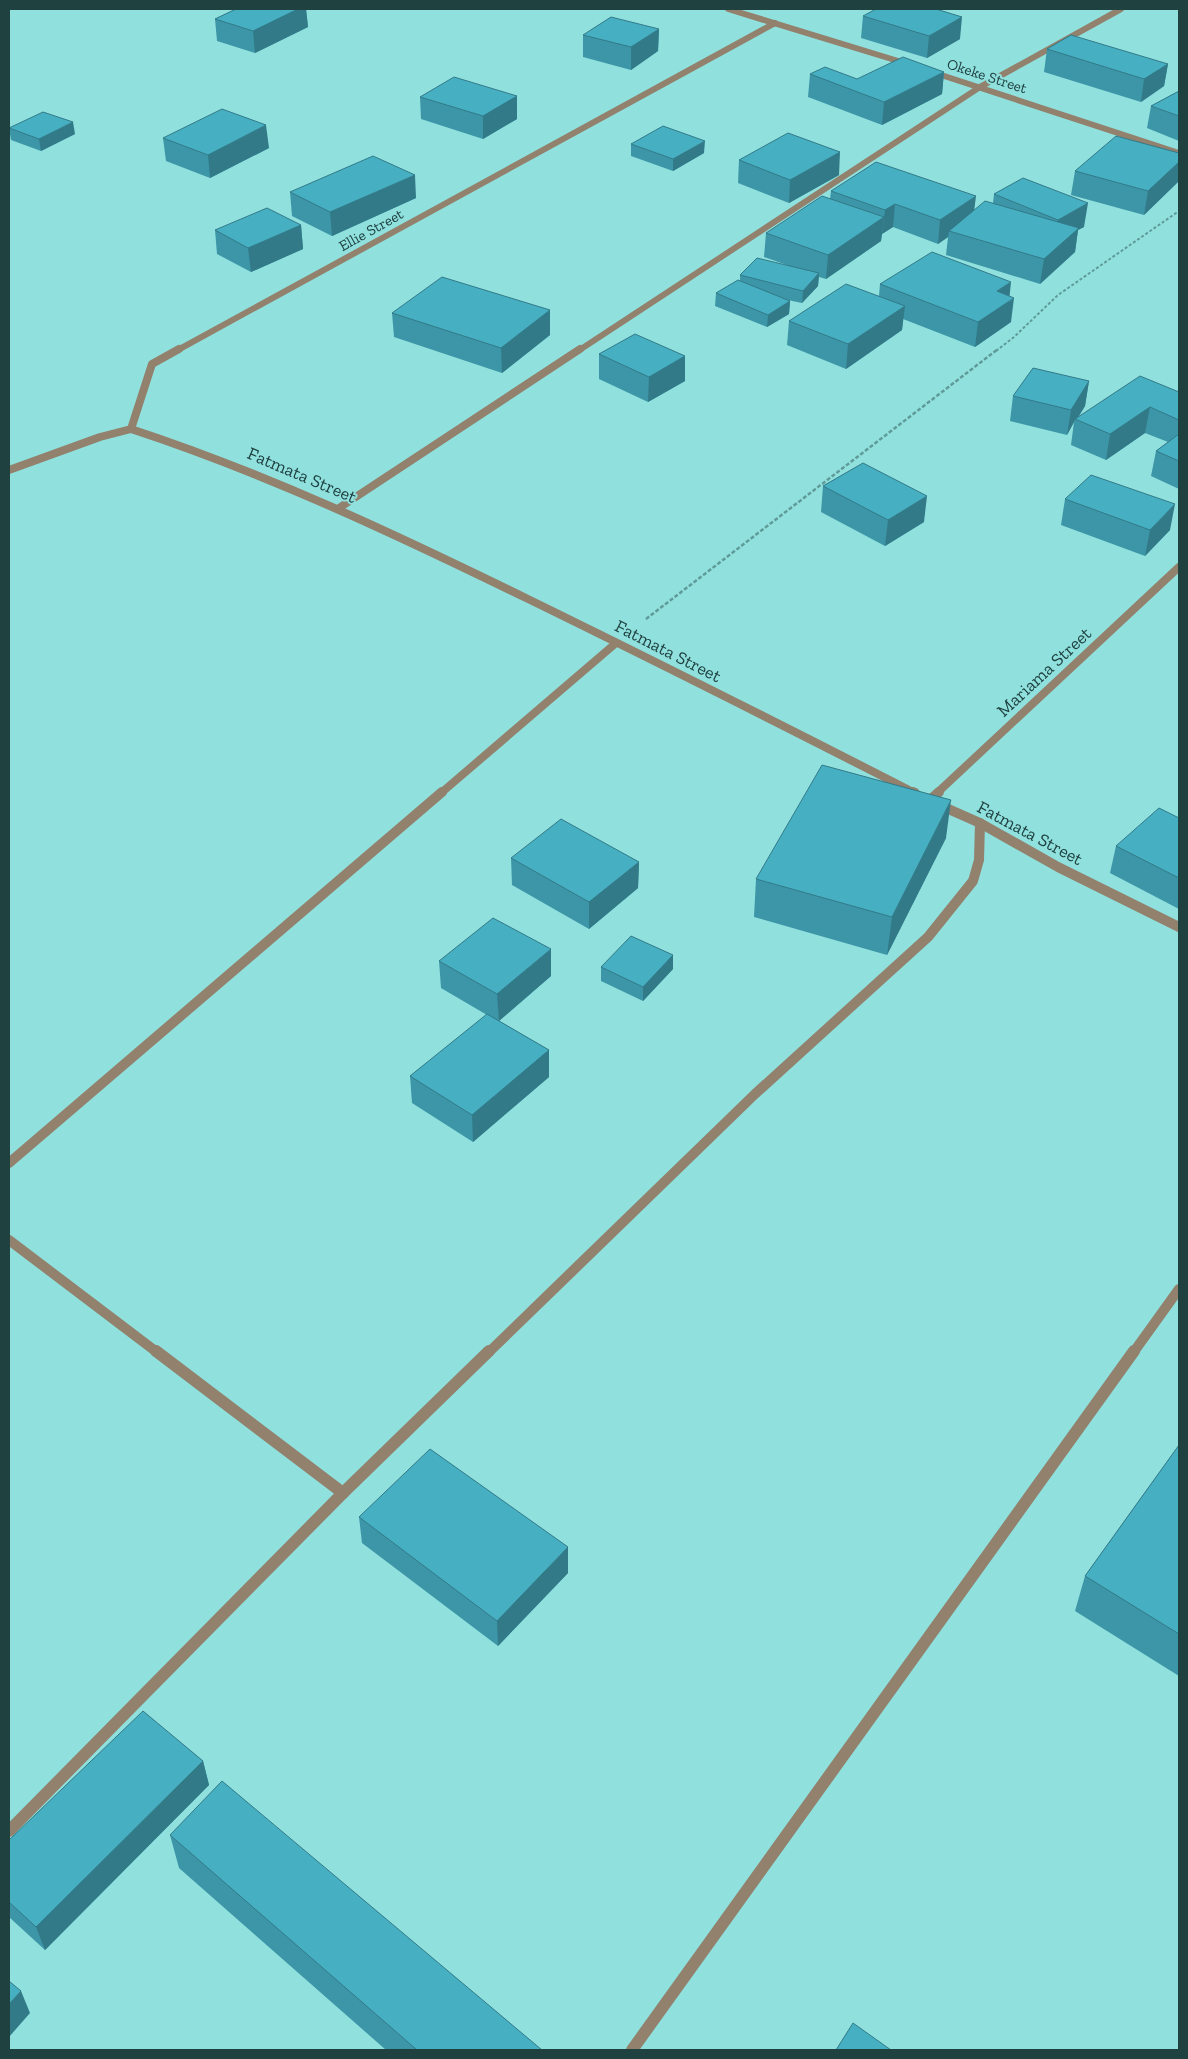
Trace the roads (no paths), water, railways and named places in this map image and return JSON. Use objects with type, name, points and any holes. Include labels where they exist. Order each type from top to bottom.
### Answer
[{"type":"street","points":[[728,9],[915,66]]},
{"type":"street","points":[[340,508],[980,87],[1121,9]]},
{"type":"street","name":"Ellie Street","points":[[131,429],[152,364],[775,23]]},
{"type":"street","name":"Okeke Street","points":[[924,69],[1179,153]]},
{"type":"street","points":[[9,470],[100,436],[131,429]]},
{"type":"street","name":"Fatmata Street","points":[[131,429],[234,464],[340,508],[980,823],[1058,867],[1179,927]]},
{"type":"street","name":"Mariama Street","points":[[930,800],[1179,567]]},
{"type":"street","points":[[9,1163],[616,643]]},
{"type":"street","points":[[9,1830],[343,1493],[755,1094],[928,937],[973,881],[978,860],[980,823]]},
{"type":"street","points":[[9,1240],[343,1493]]},
{"type":"street","points":[[632,2050],[1179,1289]]}]
